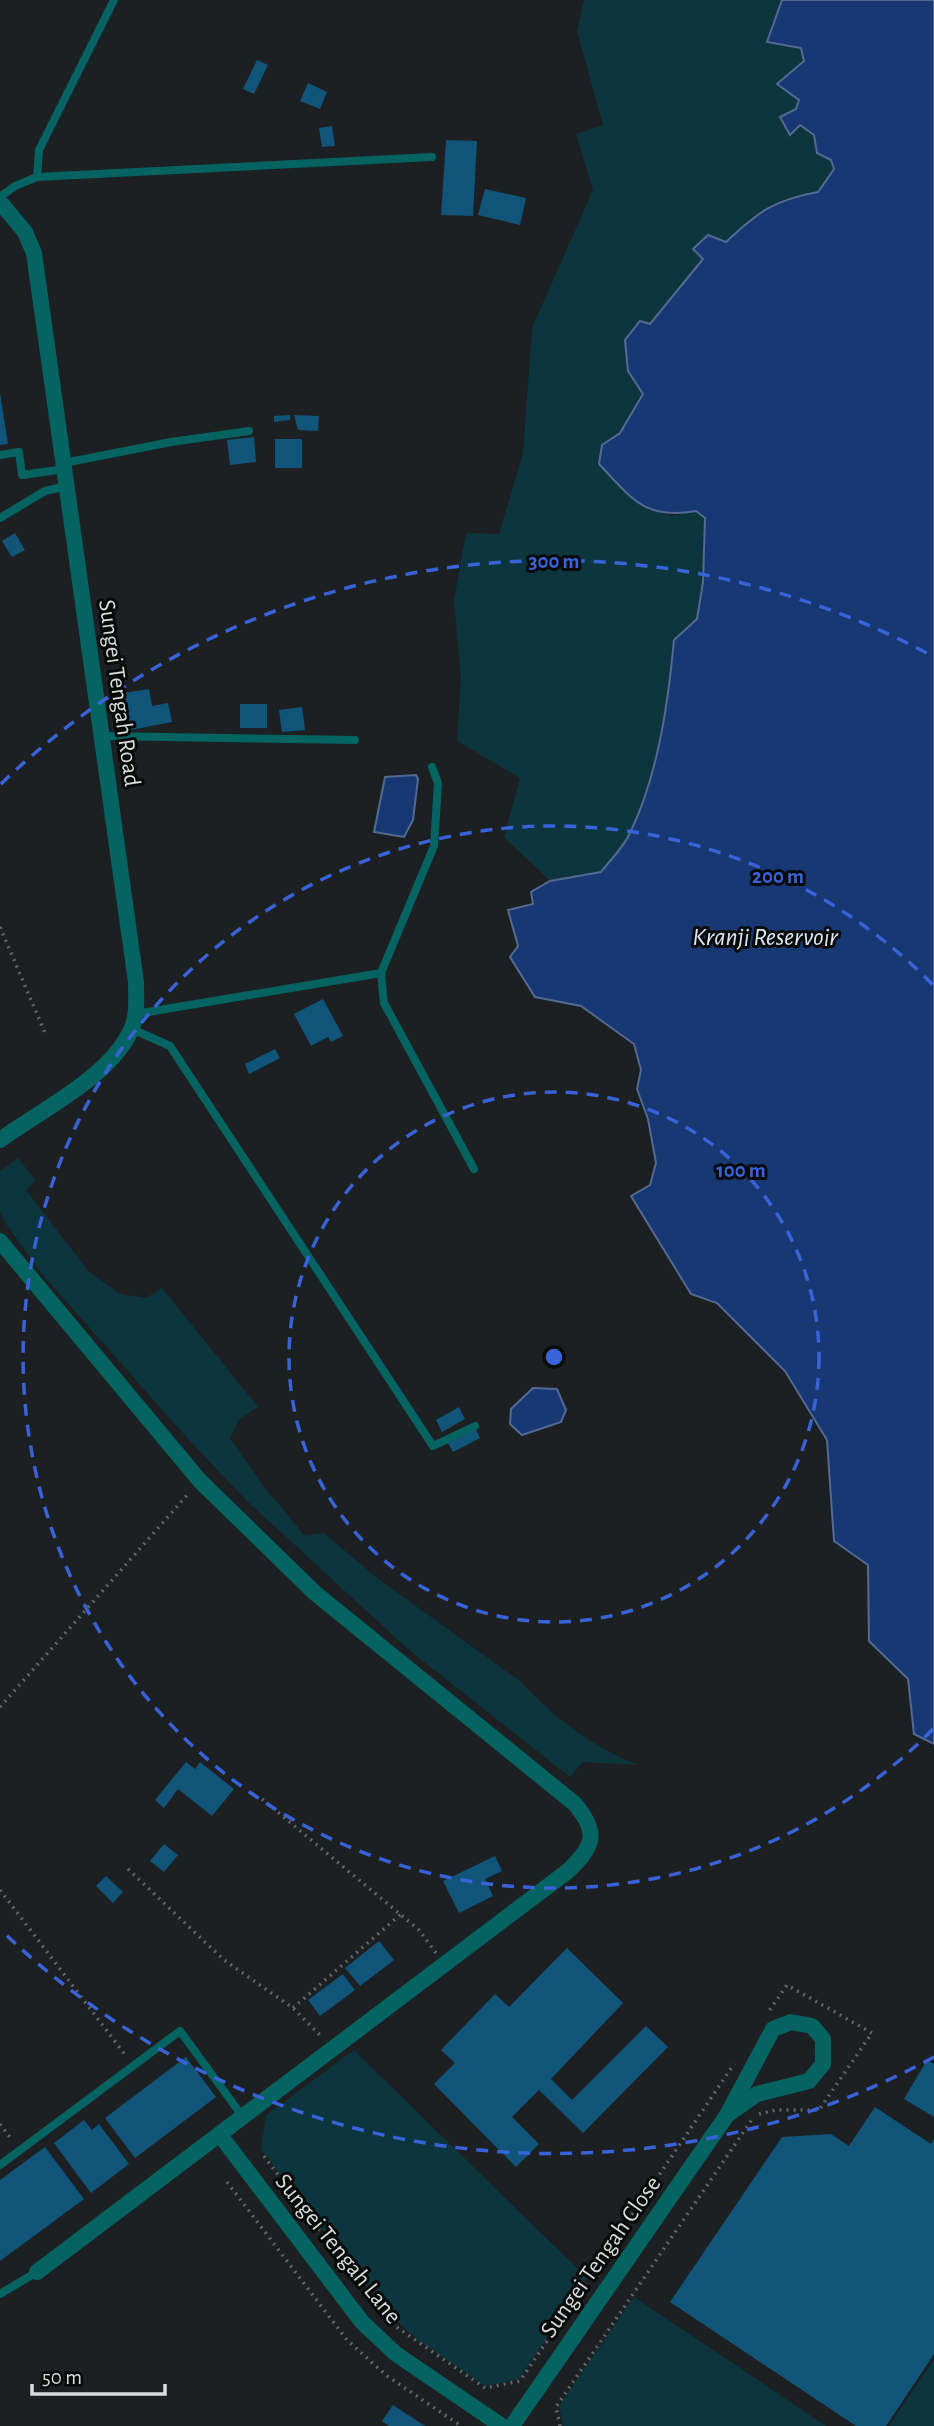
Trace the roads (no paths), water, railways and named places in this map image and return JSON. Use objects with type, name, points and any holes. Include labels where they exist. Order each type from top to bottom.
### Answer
[{"type":"street","name":"Sungei Tengah Road","points":[[0,199],[25,232],[34,253],[136,982],[134,1021]]},
{"type":"street","points":[[0,1140],[96,1073],[118,1053],[134,1021]]},
{"type":"street","points":[[0,1241],[200,1481],[315,1593],[575,1804],[585,1816],[591,1838],[586,1853],[568,1871],[37,2272]]},
{"type":"street","name":"Sungei Tengah Close","points":[[512,2426],[727,2115],[774,2029],[791,2022],[812,2026],[823,2039],[823,2064],[810,2081],[757,2094],[727,2115]]},
{"type":"street","name":"Sungei Tengah Lane","points":[[220,2134],[362,2322],[396,2354],[502,2426]]},
{"type":"lane","points":[[37,177],[39,150],[114,0]]},
{"type":"lane","points":[[0,199],[15,186],[37,177],[432,157]]},
{"type":"lane","points":[[0,455],[19,452],[22,475],[171,442],[249,431]]},
{"type":"lane","points":[[0,518],[45,491],[67,486]]},
{"type":"lane","points":[[102,736],[355,740]]},
{"type":"lane","points":[[432,767],[438,783],[434,845],[381,973],[384,1003],[474,1169]]},
{"type":"lane","points":[[134,1021],[381,973]]},
{"type":"lane","points":[[134,1021],[170,1046],[433,1446],[475,1426]]},
{"type":"lane","points":[[0,2165],[180,2031],[243,2117]]},
{"type":"lane","points":[[0,2294],[37,2272]]},
{"type":"water","name":"Kranji Reservoir","points":[[782,0],[934,0],[934,1744],[914,1734],[908,1679],[869,1641],[868,1565],[834,1541],[827,1440],[785,1371],[717,1303],[691,1294],[631,1196],[650,1185],[656,1163],[648,1119],[637,1089],[641,1070],[634,1044],[581,1006],[535,997],[510,957],[518,946],[508,910],[533,904],[531,892],[550,881],[601,872],[627,838],[640,811],[655,763],[669,689],[674,640],[697,619],[703,582],[705,518],[696,511],[664,512],[641,504],[599,464],[602,445],[620,433],[643,394],[628,371],[625,340],[640,321],[650,324],[703,259],[693,249],[708,235],[726,242],[768,208],[818,192],[834,169],[831,160],[817,153],[814,135],[800,125],[790,135],[780,117],[796,109],[799,100],[777,84],[804,61],[801,48],[767,42]]},
{"type":"water","points":[[416,775],[418,779],[413,820],[404,837],[374,832],[385,777]]},
{"type":"water","points":[[533,1388],[557,1389],[566,1410],[561,1422],[522,1435],[510,1424],[511,1409]]}]
